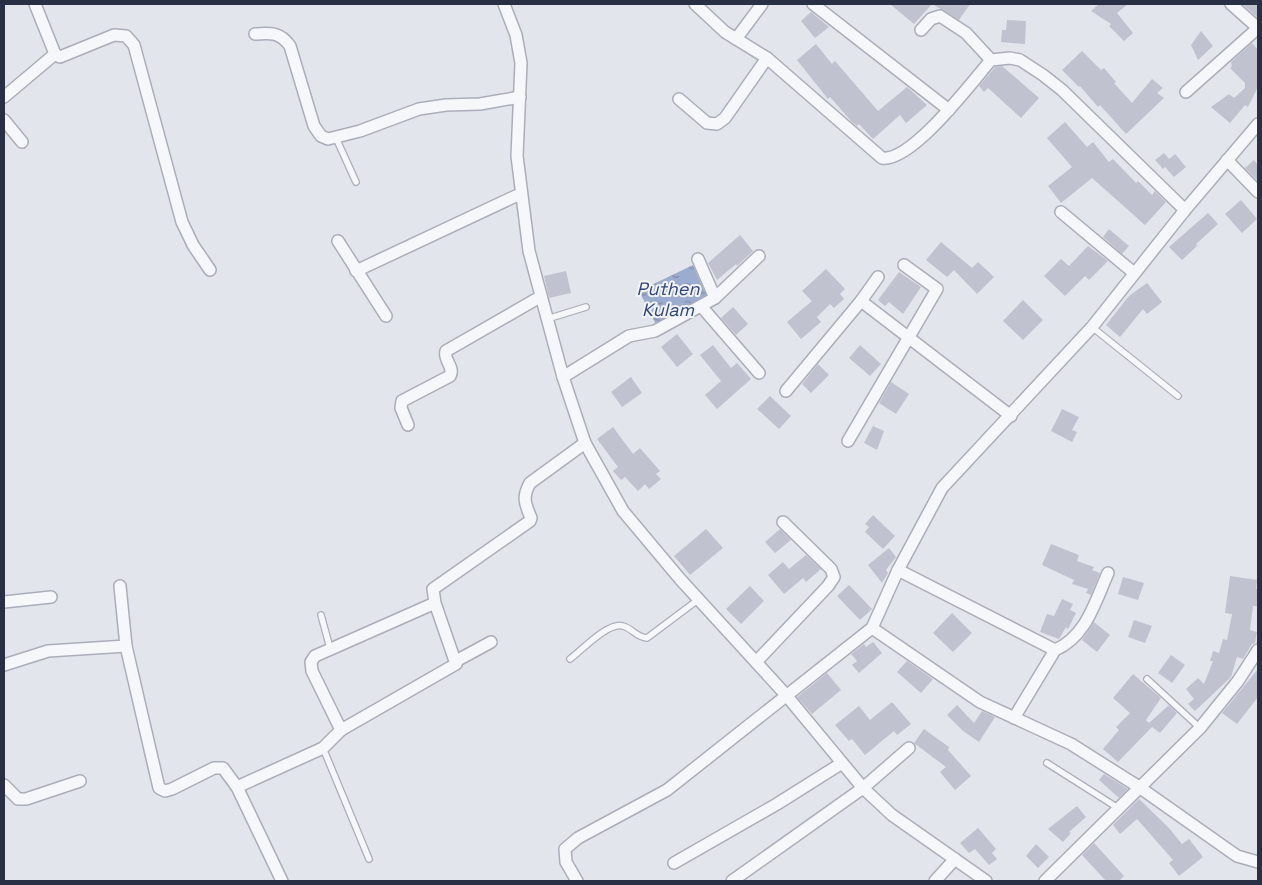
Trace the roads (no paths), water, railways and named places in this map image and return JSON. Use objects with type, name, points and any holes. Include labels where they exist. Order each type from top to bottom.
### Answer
[{"type":"street","points":[[35,4],[55,54]]},
{"type":"street","points":[[504,4],[516,35],[521,63],[517,156],[520,194],[529,251],[563,377],[586,443],[623,510],[698,599],[786,696],[863,788],[892,815],[986,881]]},
{"type":"street","points":[[695,4],[725,32],[767,58],[882,158],[891,160],[902,154],[924,136],[949,110],[991,60],[1010,58],[1020,60],[1062,90],[1185,210]]},
{"type":"street","points":[[736,39],[762,4]]},
{"type":"street","points":[[813,4],[949,110]]},
{"type":"street","points":[[1186,92],[1258,28],[1231,4]]},
{"type":"street","points":[[921,30],[931,19],[940,16],[966,33],[991,60]]},
{"type":"street","points":[[255,34],[272,33],[284,36],[290,46],[314,126],[321,136],[328,139],[336,138],[419,109],[446,105],[480,104],[520,97]]},
{"type":"street","points":[[55,54],[66,56],[114,35],[126,36],[134,45],[182,222],[193,245],[210,270]]},
{"type":"street","points":[[4,97],[55,54]]},
{"type":"street","points":[[679,99],[708,122],[717,124],[725,118],[767,58]]},
{"type":"street","points":[[4,120],[22,142]]},
{"type":"street","points":[[577,881],[566,862],[565,849],[578,838],[667,790],[872,628],[898,570],[942,488],[1011,416],[1092,326],[1185,210],[1258,124]]},
{"type":"street","points":[[1227,160],[1258,192]]},
{"type":"street","points":[[356,271],[520,194]]},
{"type":"street","points":[[1061,212],[1134,273]]},
{"type":"street","points":[[338,241],[386,316]]},
{"type":"street","points":[[563,377],[629,336],[655,331],[715,298],[759,256]]},
{"type":"street","points":[[698,260],[715,298]]},
{"type":"street","points":[[848,441],[937,289],[904,265]]},
{"type":"street","points":[[786,391],[878,278]]},
{"type":"street","points":[[408,425],[401,408],[402,402],[450,376],[452,369],[445,356],[446,351],[540,297]]},
{"type":"street","points":[[861,301],[909,335],[1011,416]]},
{"type":"street","points":[[701,306],[759,373]]},
{"type":"street","points":[[456,661],[435,603],[433,589],[530,521],[531,518],[524,502],[524,493],[530,483],[586,443]]},
{"type":"street","points":[[756,662],[828,586],[834,577],[832,569],[783,522]]},
{"type":"street","points":[[898,570],[1055,650]]},
{"type":"street","points":[[1014,718],[1055,650],[1075,639],[1086,621],[1108,573]]},
{"type":"street","points":[[120,586],[126,646],[159,788],[165,791],[172,789],[214,768],[223,768],[237,788],[282,881]]},
{"type":"street","points":[[4,602],[51,596]]},
{"type":"street","points":[[341,730],[312,671],[311,662],[315,656],[435,603]]},
{"type":"street","points":[[872,628],[980,702],[1070,744],[1139,787],[1236,856],[1258,862]]},
{"type":"street","points":[[237,788],[323,748],[341,730],[491,642]]},
{"type":"street","points":[[4,665],[48,651],[126,646]]},
{"type":"street","points":[[1045,881],[1200,728],[1238,681],[1258,650]]},
{"type":"street","points":[[732,881],[863,788],[909,748]]},
{"type":"street","points":[[674,863],[777,804],[842,763]]},
{"type":"street","points":[[4,785],[18,799],[26,799],[80,781]]},
{"type":"street","points":[[935,881],[954,859]]},
{"type":"lane","points":[[336,138],[356,182]]},
{"type":"lane","points":[[547,319],[586,306]]},
{"type":"lane","points":[[1092,326],[1178,396]]},
{"type":"lane","points":[[570,659],[607,629],[616,625],[624,626],[639,637],[647,638],[698,599]]},
{"type":"lane","points":[[321,615],[330,648]]},
{"type":"lane","points":[[1147,679],[1200,728]]},
{"type":"lane","points":[[323,748],[369,859]]},
{"type":"lane","points":[[1047,763],[1118,808]]},
{"type":"water","name":"Puthen Kulam","points":[[693,265],[709,301],[658,328],[639,291]]}]
